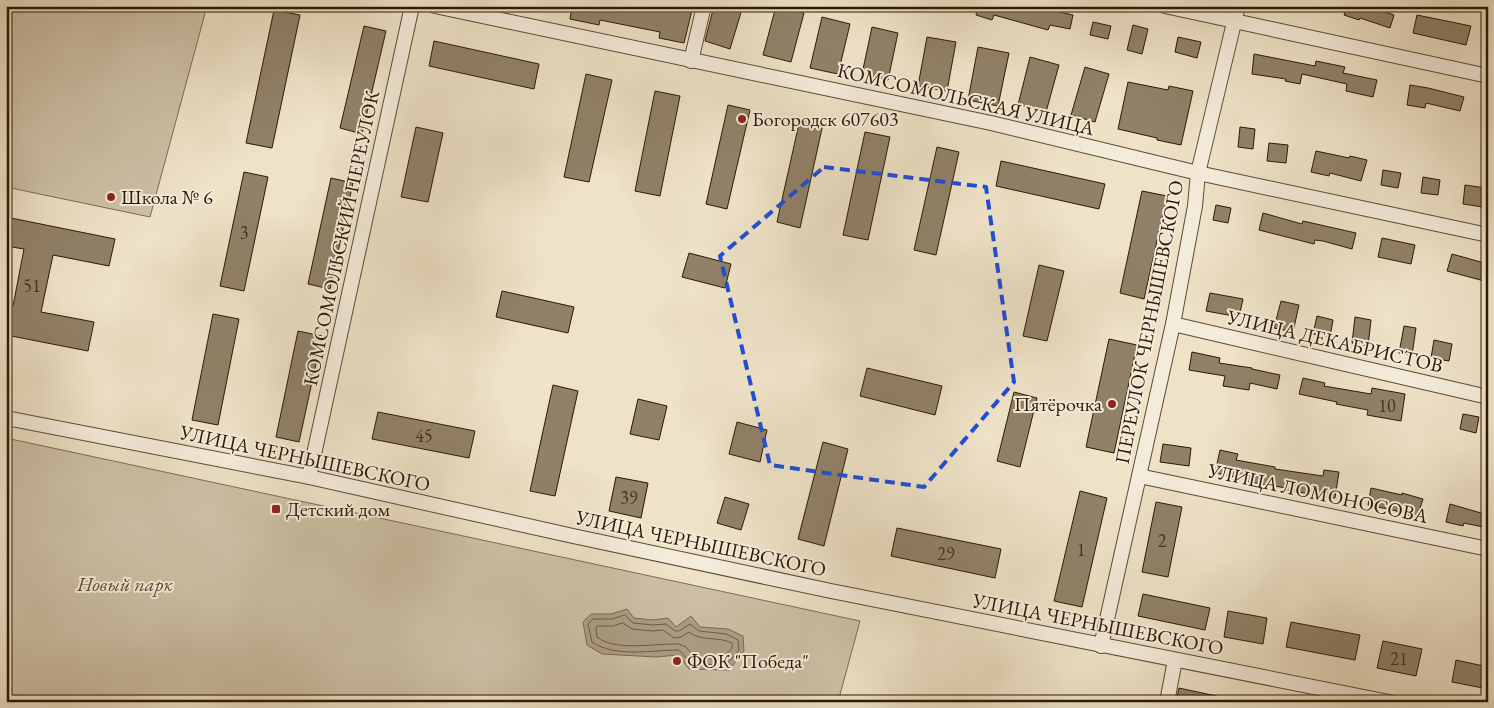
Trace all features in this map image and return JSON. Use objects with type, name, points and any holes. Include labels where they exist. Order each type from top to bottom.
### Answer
[{"type":"street","name":"КОМСОМОЛЬСКИЙ ПЕРЕУЛОК","points":[[309,477],[412,6]]},
{"type":"street","name":"КОМСОМОЛЬСКАЯ УЛИЦА","points":[[435,6],[991,123],[1198,173],[1488,235]]},
{"type":"street","points":[[691,61],[704,6]]},
{"type":"street","points":[[1166,6],[1488,76]]},
{"type":"street","name":"ПЕРЕУЛОК ЧЕРНЫШЕВСКОГО","points":[[1101,646],[1173,324],[1195,206],[1198,173],[1238,6]]},
{"type":"street","name":"УЛИЦА ДЕКАБРИСТОВ","points":[[1173,324],[1488,397]]},
{"type":"street","name":"УЛИЦА ЧЕРНЫШЕВСКОГО","points":[[6,418],[309,477],[602,542],[1101,646],[1389,702]]},
{"type":"street","name":"УЛИЦА ЛОМОНОСОВА","points":[[1139,476],[1488,549]]},
{"type":"street","points":[[1167,702],[1175,660]]},
{"type":"highlighted area","points":[[824,167],[986,187],[1014,382],[924,487],[770,465],[720,256]]},
{"type":"green space","points":[[6,6],[207,6],[150,217],[6,187]]},
{"type":"green space","name":"Новый парк","points":[[6,438],[860,621],[838,702],[6,702]]},
{"type":"water","points":[[627,609],[634,618],[653,620],[668,618],[676,627],[691,616],[700,627],[728,629],[743,636],[744,651],[729,670],[689,669],[678,655],[656,657],[602,654],[587,645],[583,622],[591,614],[611,614]]},
{"type":"building","points":[[572,6],[693,6],[684,43],[659,38],[660,32],[600,20],[599,25],[570,19]]},
{"type":"building","points":[[714,6],[743,6],[730,49],[705,41]]},
{"type":"building","points":[[776,6],[804,13],[791,62],[763,55]]},
{"type":"building","points":[[975,6],[1034,6],[1073,15],[1070,29],[1050,25],[1048,30],[994,15],[992,20],[976,15],[977,10]]},
{"type":"building","points":[[1347,6],[1367,6],[1394,15],[1390,28],[1344,15]]},
{"type":"building","points":[[274,10],[300,15],[272,148],[246,143]]},
{"type":"building","points":[[1417,15],[1471,26],[1466,45],[1413,33]]},
{"type":"building","points":[[822,17],[850,24],[838,74],[810,68]]},
{"type":"building","points":[[1093,22],[1111,26],[1108,39],[1090,35]]},
{"type":"building","points":[[1133,25],[1148,29],[1142,54],[1127,50]]},
{"type":"building","points":[[364,26],[386,31],[362,134],[340,128]]},
{"type":"building","points":[[872,27],[898,33],[888,80],[862,74]]},
{"type":"building","points":[[927,37],[956,42],[947,91],[918,86]]},
{"type":"building","points":[[1178,37],[1201,42],[1197,58],[1175,52]]},
{"type":"building","points":[[434,41],[539,64],[534,89],[429,66]]},
{"type":"building","points":[[978,47],[1009,53],[998,106],[968,100]]},
{"type":"building","points":[[1254,54],[1315,66],[1316,61],[1345,67],[1343,73],[1377,80],[1373,97],[1346,91],[1347,84],[1302,74],[1300,84],[1285,81],[1286,79],[1252,74]]},
{"type":"building","points":[[1030,57],[1059,65],[1046,112],[1018,105]]},
{"type":"building","points":[[1085,67],[1109,74],[1095,122],[1071,115]]},
{"type":"building","points":[[586,74],[612,80],[589,182],[564,177]]},
{"type":"building","points":[[1128,82],[1168,90],[1169,86],[1193,91],[1181,145],[1118,129]]},
{"type":"building","points":[[1410,85],[1464,97],[1460,111],[1426,103],[1425,108],[1407,105]]},
{"type":"building","points":[[655,91],[680,96],[660,196],[635,191]]},
{"type":"building","points":[[728,105],[750,110],[727,209],[706,204]]},
{"type":"building","points":[[800,119],[823,124],[800,228],[777,222]]},
{"type":"building","points":[[416,127],[443,133],[428,202],[401,197]]},
{"type":"building","points":[[1240,127],[1255,129],[1253,149],[1238,147]]},
{"type":"building","points":[[865,132],[890,137],[868,240],[843,235]]},
{"type":"building","points":[[1269,143],[1288,145],[1286,163],[1267,161]]},
{"type":"building","points":[[937,147],[959,152],[936,255],[914,250]]},
{"type":"building","points":[[1316,151],[1367,160],[1361,181],[1330,173],[1329,176],[1311,172]]},
{"type":"building","points":[[1001,161],[1105,184],[1099,209],[996,186]]},
{"type":"building","points":[[1383,170],[1401,173],[1398,188],[1381,185]]},
{"type":"building","points":[[244,172],[268,177],[244,291],[220,286]]},
{"type":"building","points":[[1423,177],[1440,180],[1438,195],[1421,193]]},
{"type":"building","points":[[331,178],[353,183],[330,289],[308,284]]},
{"type":"building","points":[[1465,185],[1486,188],[1483,207],[1463,204]]},
{"type":"building","points":[[1142,191],[1167,196],[1144,299],[1120,293]]},
{"type":"building","points":[[1216,205],[1231,208],[1228,223],[1213,220]]},
{"type":"building","points":[[1263,213],[1302,224],[1303,221],[1356,233],[1352,249],[1323,241],[1315,240],[1314,244],[1259,230]]},
{"type":"building","points":[[6,217],[115,239],[109,266],[53,255],[41,312],[94,322],[88,351],[6,335],[6,305],[13,306],[24,249],[6,246]]},
{"type":"building","points":[[1382,238],[1415,245],[1411,264],[1378,257]]},
{"type":"building","points":[[689,253],[731,264],[725,288],[682,277]]},
{"type":"building","points":[[1452,254],[1488,264],[1488,282],[1447,271]]},
{"type":"building","points":[[1039,265],[1064,271],[1047,341],[1023,336]]},
{"type":"building","points":[[502,291],[574,307],[568,333],[496,317]]},
{"type":"building","points":[[1210,293],[1243,299],[1239,317],[1206,311]]},
{"type":"building","points":[[1281,301],[1299,305],[1293,332],[1274,328]]},
{"type":"building","points":[[213,314],[239,319],[218,425],[192,420]]},
{"type":"building","points":[[1317,316],[1333,320],[1330,337],[1313,334]]},
{"type":"building","points":[[1355,317],[1371,320],[1368,346],[1352,343]]},
{"type":"building","points":[[1404,326],[1416,328],[1412,355],[1399,353]]},
{"type":"building","points":[[298,331],[322,336],[299,442],[276,437]]},
{"type":"building","points":[[1109,339],[1137,345],[1114,453],[1086,447]]},
{"type":"building","points":[[1434,340],[1452,344],[1449,361],[1431,358]]},
{"type":"building","points":[[1192,352],[1220,358],[1219,363],[1280,375],[1277,389],[1250,383],[1249,390],[1223,386],[1225,376],[1189,370]]},
{"type":"building","points":[[867,368],[942,386],[935,415],[860,396]]},
{"type":"building","points":[[1303,378],[1325,383],[1324,386],[1371,394],[1372,388],[1405,394],[1401,421],[1367,415],[1368,410],[1299,394]]},
{"type":"building","points":[[553,385],[578,391],[555,496],[530,491]]},
{"type":"building","points":[[1014,392],[1037,398],[1020,467],[997,461]]},
{"type":"building","points":[[638,399],[667,406],[659,440],[630,434]]},
{"type":"building","points":[[378,412],[475,431],[469,458],[372,439]]},
{"type":"building","points":[[1463,414],[1479,417],[1476,433],[1460,429]]},
{"type":"building","points":[[737,422],[767,430],[760,462],[729,454]]},
{"type":"building","points":[[823,442],[848,449],[824,546],[798,539]]},
{"type":"building","points":[[1163,444],[1191,448],[1189,466],[1160,462]]},
{"type":"building","points":[[1220,450],[1238,454],[1236,460],[1275,467],[1275,469],[1323,476],[1324,470],[1339,472],[1335,498],[1286,490],[1286,488],[1244,481],[1244,479],[1215,473]]},
{"type":"building","points":[[616,477],[648,483],[641,518],[609,511]]},
{"type":"building","points":[[1371,488],[1402,495],[1402,493],[1423,499],[1417,518],[1397,511],[1368,505]]},
{"type":"building","points":[[1080,491],[1107,498],[1082,607],[1054,601]]},
{"type":"building","points":[[725,497],[749,504],[741,530],[717,523]]},
{"type":"building","points":[[1156,502],[1182,507],[1168,577],[1142,572]]},
{"type":"building","points":[[1450,504],[1488,515],[1488,528],[1464,523],[1463,526],[1446,522]]},
{"type":"building","points":[[897,528],[1001,549],[995,578],[891,556]]},
{"type":"building","points":[[1143,594],[1210,608],[1205,630],[1138,616]]},
{"type":"building","points":[[1228,611],[1267,618],[1263,644],[1224,637]]},
{"type":"building","points":[[1291,622],[1360,635],[1355,660],[1286,647]]},
{"type":"building","points":[[1383,641],[1422,649],[1416,676],[1377,668]]},
{"type":"building","points":[[1456,660],[1488,667],[1488,689],[1452,682]]},
{"type":"building","points":[[1179,688],[1221,697],[1221,702],[1176,702]]},
{"type":"place","name":"Богородск 607603","points":[[742,119]]},
{"type":"place","name":"Школа № 6","points":[[111,197]]},
{"type":"place","name":"Пятёрочка","points":[[1112,404]]},
{"type":"place","name":"Детский дом","points":[[276,509]]},
{"type":"place","name":"ФОК \"Победа\"","points":[[677,661]]}]
